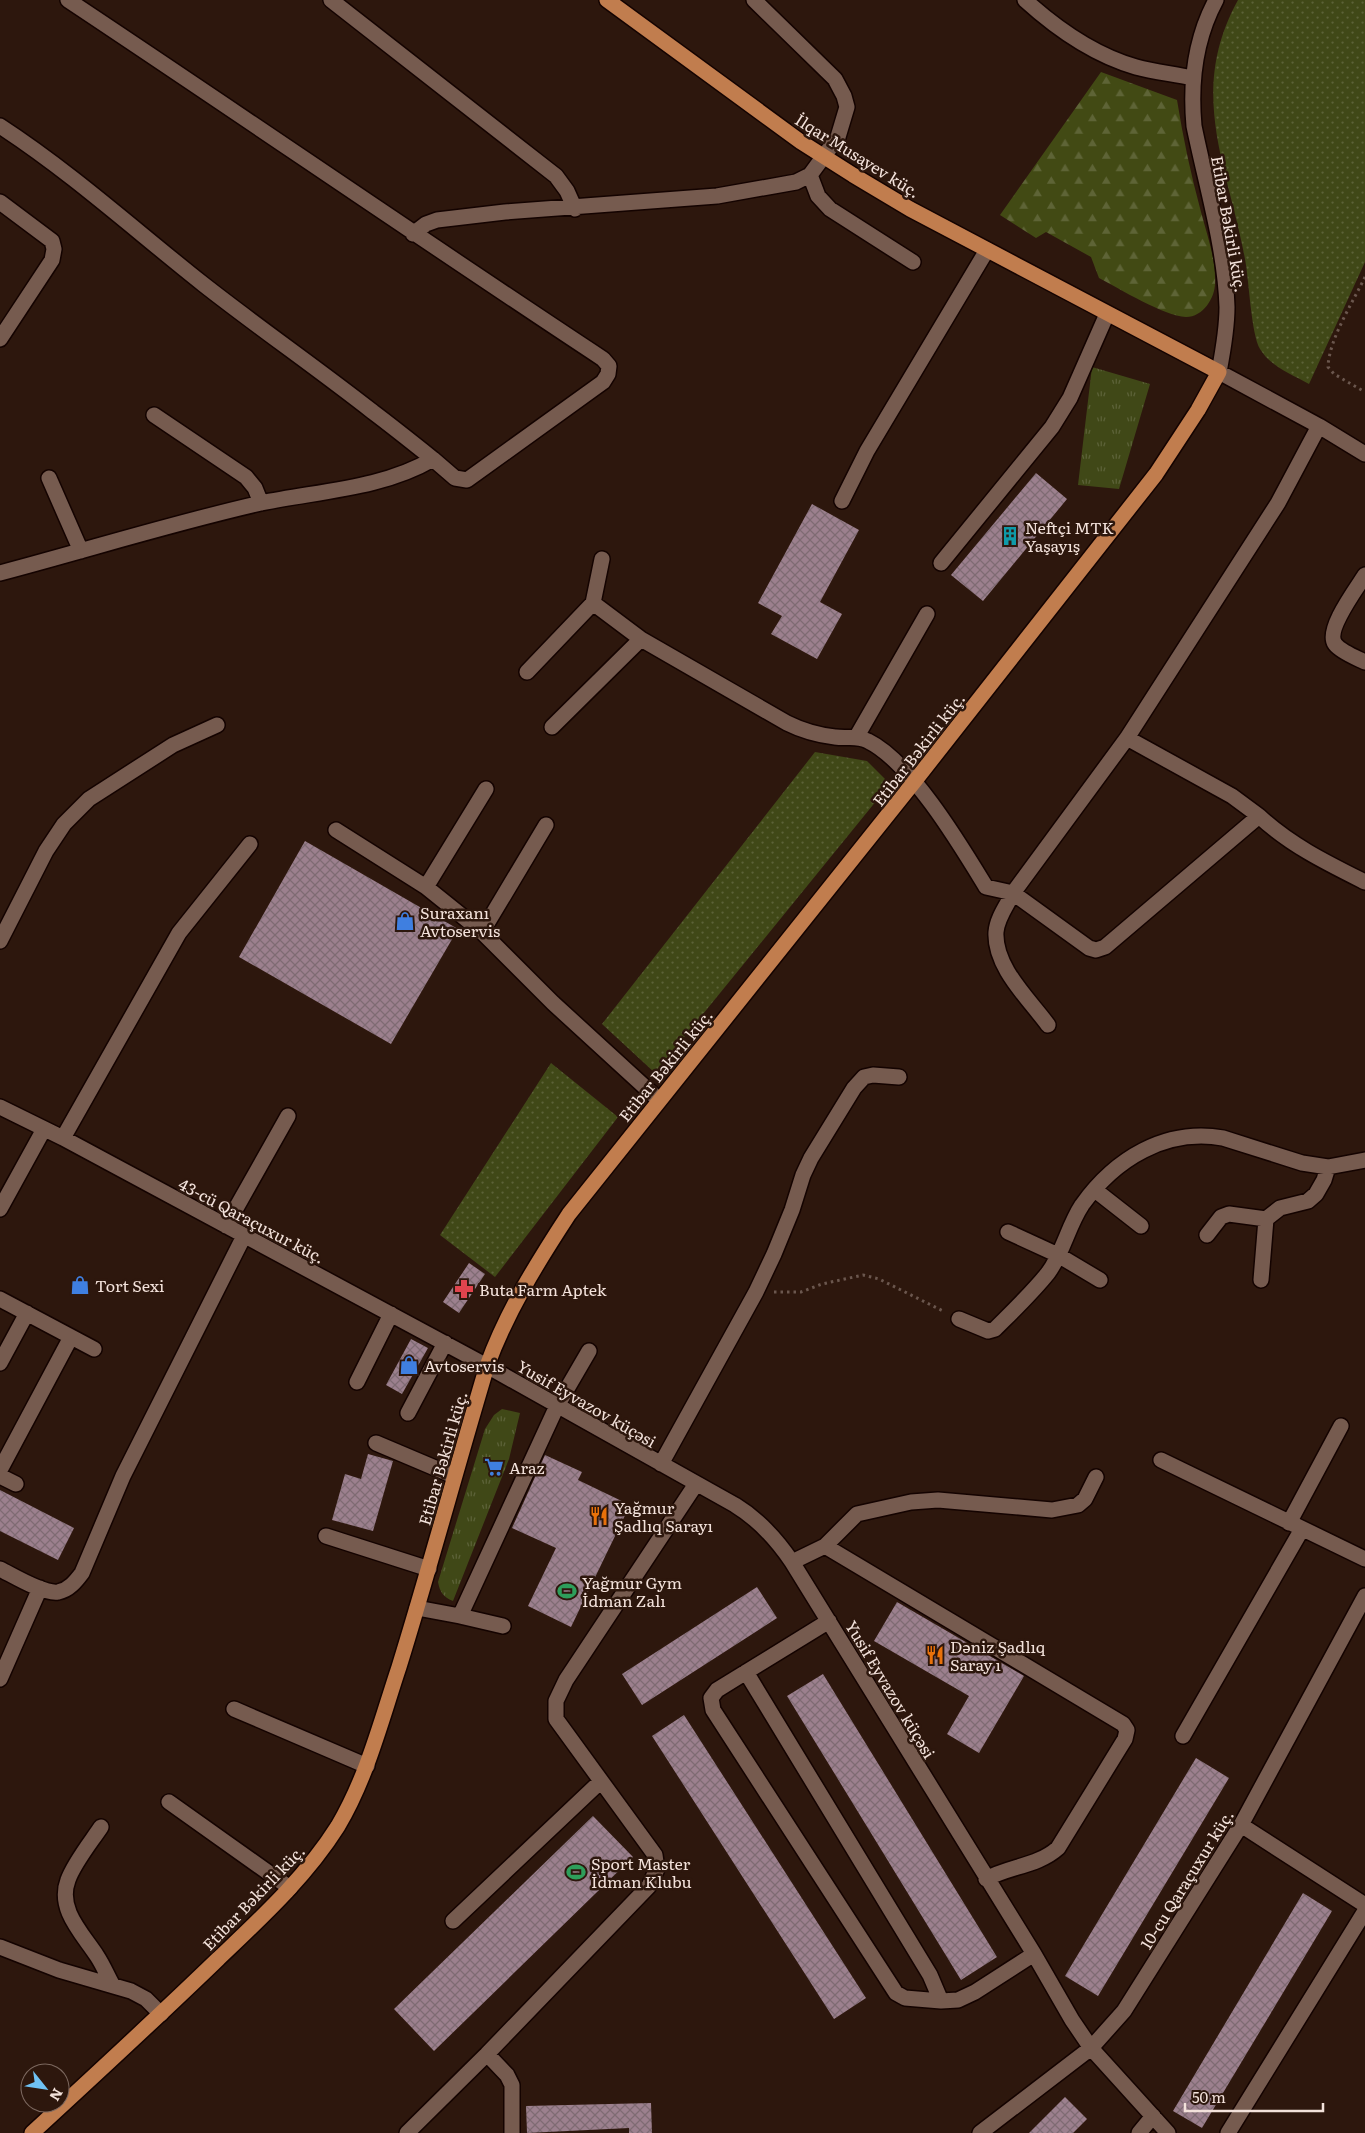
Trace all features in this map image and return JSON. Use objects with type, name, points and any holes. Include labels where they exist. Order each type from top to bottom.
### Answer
[{"type":"main road","name":"İlqar Musayev küç.","points":[[607,0],[793,137],[910,209],[1219,372]]},
{"type":"main road","name":"Etibar Bəkirli küç.","points":[[32,2133],[161,2014],[290,1888],[319,1854],[338,1826],[367,1766],[429,1569],[454,1476],[497,1337],[538,1261],[569,1214],[914,782],[1156,474],[1198,410],[1219,372]]},
{"type":"street","points":[[0,126],[64,171],[211,290],[374,412],[455,478],[467,480],[603,382],[608,374],[609,366],[603,359],[413,234],[232,108],[68,0]]},
{"type":"street","points":[[331,0],[556,176],[567,191],[575,208]]},
{"type":"street","points":[[413,234],[426,224],[437,220],[505,212],[717,196],[796,182],[810,175],[838,137],[847,107],[844,96],[835,79],[754,0]]},
{"type":"street","points":[[1025,0],[1074,38],[1104,54],[1136,67],[1192,78]]},
{"type":"street","name":"Etibar Bəkirli küç.","points":[[1216,0],[1202,32],[1192,78],[1194,126],[1225,275],[1227,309],[1219,372]]},
{"type":"street","points":[[810,175],[818,196],[830,208],[914,262]]},
{"type":"street","points":[[0,202],[52,241],[54,249],[52,260],[0,339]]},
{"type":"street","points":[[842,500],[867,451],[987,250]]},
{"type":"street","points":[[941,563],[1052,428],[1070,398],[1108,314]]},
{"type":"street","points":[[1219,372],[1319,426],[1365,454]]},
{"type":"street","points":[[154,415],[246,477],[255,488],[261,503]]},
{"type":"street","points":[[1048,1025],[1009,974],[1000,956],[996,931],[999,920],[1014,893],[1127,738],[1278,503],[1319,426]]},
{"type":"street","points":[[0,573],[261,503],[376,481],[416,469],[433,459]]},
{"type":"street","points":[[49,478],[81,551]]},
{"type":"street","points":[[527,672],[593,604],[602,558]]},
{"type":"street","points":[[1365,575],[1334,626],[1333,639],[1336,645],[1365,662]]},
{"type":"street","points":[[593,604],[641,639],[787,723],[810,734],[837,738],[857,736],[878,747],[914,782],[960,844],[986,887],[1014,893],[1089,948],[1096,950],[1105,947],[1259,816]]},
{"type":"street","points":[[857,736],[927,614]]},
{"type":"street","points":[[552,727],[641,639]]},
{"type":"street","points":[[0,941],[46,851],[64,824],[89,799],[173,745],[217,725]]},
{"type":"street","points":[[1127,738],[1232,796],[1259,816],[1277,833],[1315,857],[1365,882]]},
{"type":"street","points":[[426,887],[486,789]]},
{"type":"street","points":[[482,932],[546,825]]},
{"type":"street","points":[[336,830],[426,887],[482,932],[553,1003],[659,1100]]},
{"type":"street","points":[[63,1138],[179,933],[250,844]]},
{"type":"street","points":[[661,1464],[756,1292],[774,1254],[811,1158],[854,1088],[864,1078],[873,1075],[899,1077]]},
{"type":"street","name":"43-cü Qaraçuxur küç.","points":[[0,1107],[63,1138],[487,1366]]},
{"type":"street","points":[[226,1226],[288,1116]]},
{"type":"street","points":[[0,1209],[44,1129]]},
{"type":"street","points":[[959,1319],[988,1331],[995,1329],[1048,1273],[1082,1206],[1114,1171],[1134,1156],[1154,1145],[1178,1137],[1209,1135],[1302,1163],[1328,1167],[1365,1160]]},
{"type":"street","points":[[1207,1236],[1221,1217],[1229,1214],[1266,1219],[1280,1208],[1308,1201],[1316,1194],[1324,1180],[1328,1167]]},
{"type":"street","points":[[1096,1190],[1141,1226]]},
{"type":"street","points":[[1261,1280],[1266,1219]]},
{"type":"street","points":[[1008,1232],[1058,1255],[1100,1280]]},
{"type":"street","points":[[0,1569],[40,1588],[58,1592],[72,1586],[82,1573],[123,1476],[244,1236]]},
{"type":"street","points":[[0,1299],[94,1349]]},
{"type":"street","points":[[0,1363],[27,1314]]},
{"type":"street","points":[[357,1382],[391,1314]]},
{"type":"street","points":[[0,1470],[71,1337]]},
{"type":"street","points":[[408,1413],[445,1343]]},
{"type":"street","points":[[460,1616],[557,1406],[589,1351]]},
{"type":"street","name":"Yusif Eyvazov küçəsi","points":[[487,1366],[741,1508],[782,1548],[1034,1954],[1072,2020],[1092,2048],[1168,2133]]},
{"type":"street","points":[[1183,1736],[1295,1526],[1341,1426]]},
{"type":"street","points":[[376,1443],[454,1476]]},
{"type":"street","points":[[1161,1460],[1365,1559]]},
{"type":"street","points":[[0,1476],[16,1484]]},
{"type":"street","points":[[792,1562],[825,1546],[857,1514],[911,1502],[938,1500],[1052,1510],[1078,1506],[1085,1499],[1096,1476]]},
{"type":"street","points":[[407,2133],[487,2054],[649,1886],[657,1869],[655,1855],[556,1719],[556,1702],[566,1680],[696,1484]]},
{"type":"street","points":[[326,1536],[429,1569]]},
{"type":"street","points":[[825,1546],[1123,1724],[1127,1730],[1125,1739],[1058,1848],[1043,1859],[1004,1870],[986,1879]]},
{"type":"street","points":[[0,1679],[40,1588]]},
{"type":"street","name":"10-cu Qaraçuxur küç.","points":[[980,2133],[1092,2048],[1124,2011],[1241,1825],[1365,1596]]},
{"type":"street","points":[[417,1608],[503,1626]]},
{"type":"street","points":[[829,1621],[717,1690],[711,1698],[713,1710],[896,1993],[905,1998],[941,2001],[958,2000],[975,1992],[1034,1954]]},
{"type":"street","points":[[746,1672],[930,1975],[941,2001]]},
{"type":"street","points":[[234,1709],[367,1766]]},
{"type":"street","points":[[453,1921],[602,1781]]},
{"type":"street","points":[[169,1802],[290,1888]]},
{"type":"street","points":[[1241,1825],[1365,1905]]},
{"type":"street","points":[[101,1826],[68,1878],[65,1890],[66,1903],[76,1926],[98,1958],[112,1984]]},
{"type":"street","points":[[1228,2133],[1365,1911]]},
{"type":"street","points":[[0,1947],[59,1970],[112,1984],[146,1999],[161,2014]]},
{"type":"street","points":[[487,2054],[507,2075],[512,2086],[512,2133]]},
{"type":"street","points":[[1139,2133],[1153,2116]]},
{"type":"path","points":[[1365,276],[1334,342],[1328,359],[1328,367],[1334,374],[1365,392]]},
{"type":"path","points":[[756,1292],[801,1292],[822,1284],[863,1275],[879,1279],[959,1319]]},
{"type":"green space","points":[[1238,0],[1365,0],[1365,262],[1309,384],[1270,361],[1257,342],[1252,319],[1245,259],[1216,130],[1213,98],[1215,67],[1223,34]]},
{"type":"green space","points":[[1101,72],[1177,100],[1187,156],[1211,247],[1215,274],[1213,295],[1207,306],[1198,314],[1186,317],[1166,312],[1130,295],[1099,278],[1091,257],[1046,232],[1036,238],[1000,215]]},
{"type":"green space","points":[[1092,367],[1150,384],[1119,489],[1078,485]]},
{"type":"green space","points":[[815,752],[867,761],[890,784],[655,1073],[602,1024]]},
{"type":"green space","points":[[551,1063],[618,1117],[495,1277],[440,1235]]},
{"type":"green space","points":[[502,1409],[520,1413],[509,1459],[453,1601],[442,1594],[438,1582],[485,1429],[494,1415]]},
{"type":"building","name":"Neftçi MTK Yaşayış","points":[[1036,473],[1067,499],[983,601],[951,575]]},
{"type":"building","points":[[812,504],[859,530],[820,602],[842,614],[817,659],[771,634],[782,616],[758,603]]},
{"type":"building","points":[[305,841],[458,929],[391,1044],[239,957]]},
{"type":"building","points":[[469,1263],[485,1274],[459,1313],[443,1302]]},
{"type":"building","points":[[411,1339],[428,1348],[402,1394],[386,1385]]},
{"type":"building","points":[[368,1454],[393,1461],[373,1531],[332,1520],[345,1474],[361,1479]]},
{"type":"building","points":[[545,1455],[582,1472],[578,1480],[630,1505],[571,1627],[528,1606],[556,1548],[512,1528]]},
{"type":"building","points":[[0,1490],[74,1528],[58,1560],[0,1531]]},
{"type":"building","points":[[757,1587],[777,1618],[642,1705],[622,1674]]},
{"type":"building","points":[[897,1602],[1024,1676],[979,1753],[947,1734],[969,1696],[874,1641]]},
{"type":"building","points":[[823,1674],[997,1957],[961,1980],[787,1696]]},
{"type":"building","points":[[684,1715],[866,1998],[834,2019],[652,1736]]},
{"type":"building","points":[[1196,1758],[1229,1778],[1098,1996],[1065,1976]]},
{"type":"building","points":[[593,1816],[633,1857],[434,2051],[394,2009]]},
{"type":"building","points":[[1303,1893],[1332,1911],[1202,2128],[1173,2111]]},
{"type":"building","points":[[1065,2097],[1087,2119],[1073,2133],[1029,2133]]},
{"type":"building","points":[[651,2103],[652,2133],[629,2133],[629,2128],[527,2133],[526,2106]]},
{"type":"place","name":"Neftçi MTK Yaşayış","points":[[1010,536]]},
{"type":"place","name":"Suraxanı Avtoservis","points":[[405,921]]},
{"type":"place","name":"Tort Sexi","points":[[80,1285]]},
{"type":"place","name":"Buta Farm Aptek","points":[[464,1289]]},
{"type":"place","name":"Avtoservis","points":[[409,1365]]},
{"type":"place","name":"Araz","points":[[494,1467]]},
{"type":"place","name":"Yağmur Şadlıq Sarayı","points":[[599,1516]]},
{"type":"place","name":"Yağmur Gym İdman Zalı","points":[[567,1591]]},
{"type":"place","name":"Dəniz Şadlıq Saray ı","points":[[935,1655]]},
{"type":"place","name":"Sport Master İdman Klubu","points":[[576,1872]]}]
